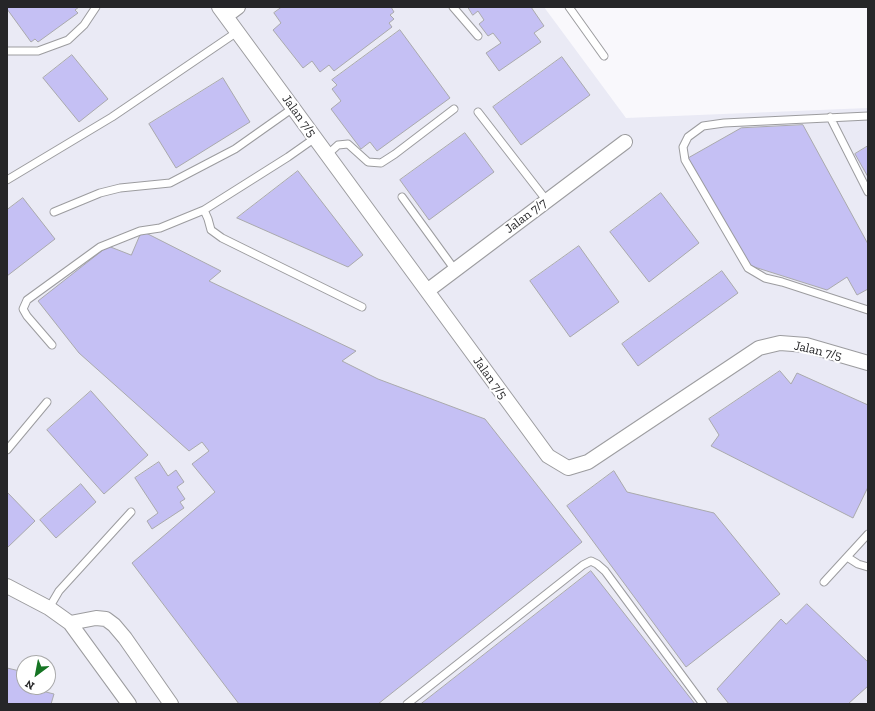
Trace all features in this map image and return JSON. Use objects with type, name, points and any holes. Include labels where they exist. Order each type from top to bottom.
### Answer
[{"type":"street","points":[[222,11],[238,7]]},
{"type":"street","name":"Jalan 7/5","points":[[222,11],[548,456],[568,468],[588,462],[758,348],[780,343],[806,345],[868,363]]},
{"type":"street","name":"Jalan 7/7","points":[[427,291],[625,142]]},
{"type":"street","points":[[7,586],[49,608],[70,623],[129,704]]},
{"type":"street","points":[[70,623],[96,618],[106,619],[114,625],[125,638],[171,704]]},
{"type":"lane","points":[[7,51],[38,51],[68,40],[84,25],[96,7]]},
{"type":"lane","points":[[453,7],[478,36]]},
{"type":"lane","points":[[568,7],[604,56]]},
{"type":"lane","points":[[7,180],[112,117],[237,32]]},
{"type":"lane","points":[[54,212],[100,193],[120,188],[170,183],[235,149],[293,108]]},
{"type":"lane","points":[[327,155],[338,145],[348,144],[368,162],[381,163],[401,150],[454,109]]},
{"type":"lane","points":[[478,112],[547,201]]},
{"type":"lane","points":[[868,116],[724,123],[703,126],[688,136],[683,147],[686,160],[748,268],[765,278],[782,282],[868,310]]},
{"type":"lane","points":[[830,117],[868,192]]},
{"type":"lane","points":[[52,345],[27,316],[23,309],[27,300],[100,247],[140,231],[160,228],[204,210],[315,138]]},
{"type":"lane","points":[[402,197],[455,270]]},
{"type":"lane","points":[[204,210],[211,230],[222,238],[362,307]]},
{"type":"lane","points":[[7,450],[47,402]]},
{"type":"lane","points":[[49,608],[59,591],[131,512]]},
{"type":"lane","points":[[824,582],[868,534]]},
{"type":"lane","points":[[847,557],[858,564],[868,567]]},
{"type":"lane","points":[[407,704],[583,565],[591,561],[605,571],[703,704]]},
{"type":"shaded area","points":[[7,7],[544,7],[626,118],[868,108],[868,704],[7,704]]},
{"type":"building","points":[[7,7],[79,7],[75,10],[78,13],[38,42],[35,39],[31,42]]},
{"type":"building","points":[[282,7],[391,7],[394,12],[390,15],[394,19],[389,23],[392,27],[334,71],[329,65],[320,72],[312,61],[303,68],[273,30],[281,23],[274,13]]},
{"type":"building","points":[[468,7],[531,7],[544,26],[534,33],[541,42],[499,71],[486,53],[501,43],[493,33],[488,36],[479,24],[484,20],[478,11],[473,15]]},
{"type":"building","points":[[400,30],[450,98],[377,151],[370,142],[361,149],[331,109],[341,101],[332,89],[337,85],[332,80]]},
{"type":"building","points":[[72,55],[108,99],[79,122],[43,78]]},
{"type":"building","points":[[562,57],[590,95],[521,145],[493,107]]},
{"type":"building","points":[[223,78],[250,122],[176,168],[149,124]]},
{"type":"building","points":[[803,125],[868,244],[868,289],[857,295],[847,277],[827,290],[748,265],[688,158],[741,128]]},
{"type":"building","points":[[465,133],[494,172],[429,220],[400,180]]},
{"type":"building","points":[[868,146],[868,177],[855,154]]},
{"type":"building","points":[[298,171],[363,255],[348,267],[237,218]]},
{"type":"building","points":[[661,193],[699,243],[649,282],[610,232]]},
{"type":"building","points":[[23,198],[55,239],[7,276],[7,210]]},
{"type":"building","points":[[142,231],[221,271],[209,281],[356,351],[342,361],[378,379],[485,419],[582,542],[378,704],[239,704],[132,563],[215,492],[192,464],[209,451],[202,442],[189,451],[79,353],[38,301],[108,246],[131,255]]},
{"type":"building","points":[[579,246],[619,302],[570,337],[530,281]]},
{"type":"building","points":[[722,271],[738,293],[638,366],[622,344]]},
{"type":"building","points":[[780,371],[791,384],[797,373],[868,405],[868,487],[853,518],[711,446],[719,435],[709,419]]},
{"type":"building","points":[[91,391],[148,455],[104,494],[47,430]]},
{"type":"building","points":[[159,462],[168,476],[176,470],[184,482],[177,487],[185,499],[180,502],[184,508],[152,529],[147,521],[158,513],[135,478]]},
{"type":"building","points":[[614,471],[627,492],[714,513],[780,594],[686,667],[567,506]]},
{"type":"building","points":[[81,484],[96,502],[56,538],[40,520]]},
{"type":"building","points":[[7,492],[35,521],[7,548]]},
{"type":"building","points":[[591,571],[695,704],[421,704]]},
{"type":"building","points":[[807,604],[868,662],[868,686],[848,704],[729,704],[717,689],[781,619],[786,624]]},
{"type":"building","points":[[7,668],[16,670],[16,695],[54,695],[51,704],[7,704]]}]
